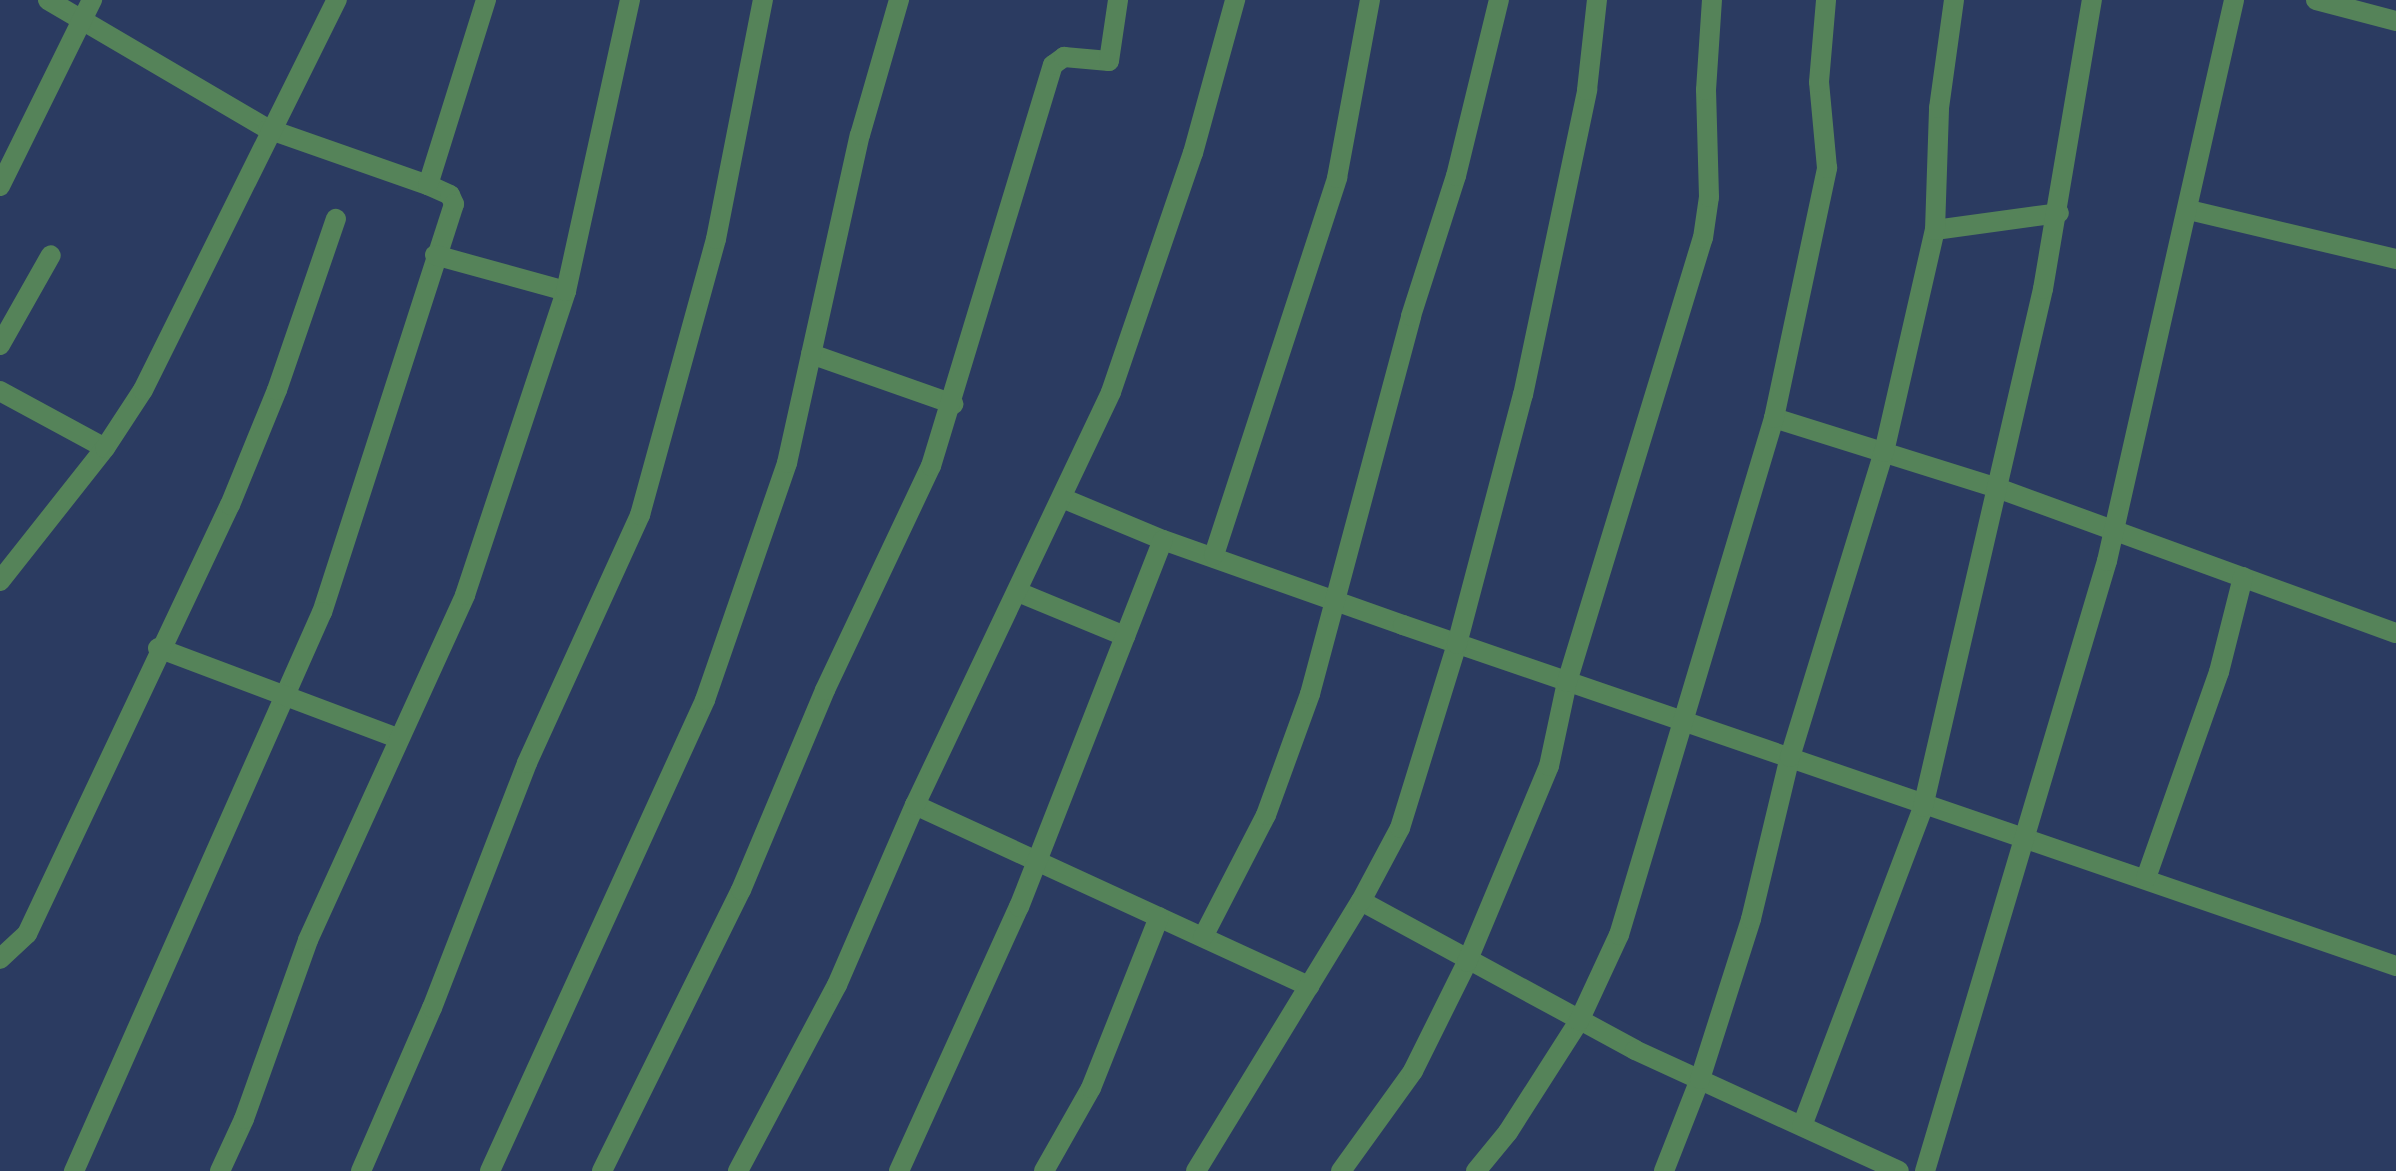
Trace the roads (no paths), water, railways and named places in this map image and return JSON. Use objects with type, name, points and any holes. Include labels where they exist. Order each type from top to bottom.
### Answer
[{"type":"street","points":[[48,0],[268,129],[428,185],[450,195],[454,204],[322,612],[74,1171]]},
{"type":"street","points":[[0,186],[92,0]]},
{"type":"street","points":[[0,581],[105,448],[143,390],[268,129],[337,0]]},
{"type":"street","points":[[428,185],[486,0]]},
{"type":"street","points":[[220,1171],[244,1119],[308,940],[465,595],[566,291],[630,0]]},
{"type":"street","points":[[361,1171],[432,1008],[527,763],[640,515],[716,239],[763,0]]},
{"type":"street","points":[[490,1171],[705,700],[787,463],[860,135],[899,0]]},
{"type":"street","points":[[602,1171],[741,890],[825,690],[931,466],[953,404],[1053,65],[1064,57],[1109,61],[1118,0]]},
{"type":"street","points":[[738,1171],[837,985],[915,805],[1111,392],[1193,153],[1235,0]]},
{"type":"street","points":[[1214,555],[1337,178],[1370,0]]},
{"type":"street","points":[[1203,937],[1266,815],[1310,694],[1411,316],[1456,176],[1499,0]]},
{"type":"street","points":[[1196,1171],[1361,901],[1400,828],[1457,644],[1523,395],[1587,90],[1597,0]]},
{"type":"street","points":[[1341,1171],[1413,1071],[1467,962],[1549,766],[1567,682],[1703,238],[1709,197],[1706,90],[1712,0]]},
{"type":"street","points":[[1476,1171],[1508,1132],[1579,1021],[1619,935],[1680,720],[1774,418],[1827,168],[1819,82],[1826,0]]},
{"type":"street","points":[[1664,1171],[1700,1079],[1751,919],[1790,757],[1884,452],[1935,230],[1939,108],[1954,0]]},
{"type":"street","points":[[1802,1126],[1923,807],[2000,489],[2059,213],[2092,0]]},
{"type":"street","points":[[1925,1171],[2028,837],[2113,530],[2189,210],[2234,0]]},
{"type":"street","points":[[2316,0],[2396,21]]},
{"type":"street","points":[[2189,210],[2396,259]]},
{"type":"street","points":[[1935,230],[2059,213]]},
{"type":"street","points":[[0,959],[27,934],[158,648],[236,491],[336,219]]},
{"type":"street","points":[[0,345],[51,255]]},
{"type":"street","points":[[435,255],[566,291]]},
{"type":"street","points":[[811,354],[953,404]]},
{"type":"street","points":[[0,391],[105,448]]},
{"type":"street","points":[[1774,418],[2000,489],[2396,633]]},
{"type":"street","points":[[1062,498],[1163,540],[1214,555],[1457,644],[1790,757],[1923,807],[2028,837],[2396,966]]},
{"type":"street","points":[[899,1171],[919,1134],[1037,861],[1163,540]]},
{"type":"street","points":[[2146,878],[2219,672],[2243,577]]},
{"type":"street","points":[[1018,592],[1125,636]]},
{"type":"street","points":[[158,648],[285,693],[398,738]]},
{"type":"street","points":[[915,805],[1309,986]]},
{"type":"street","points":[[1361,901],[1579,1021],[1802,1126],[1876,1166],[1899,1171]]},
{"type":"street","points":[[1044,1171],[1091,1088],[1159,917]]}]
